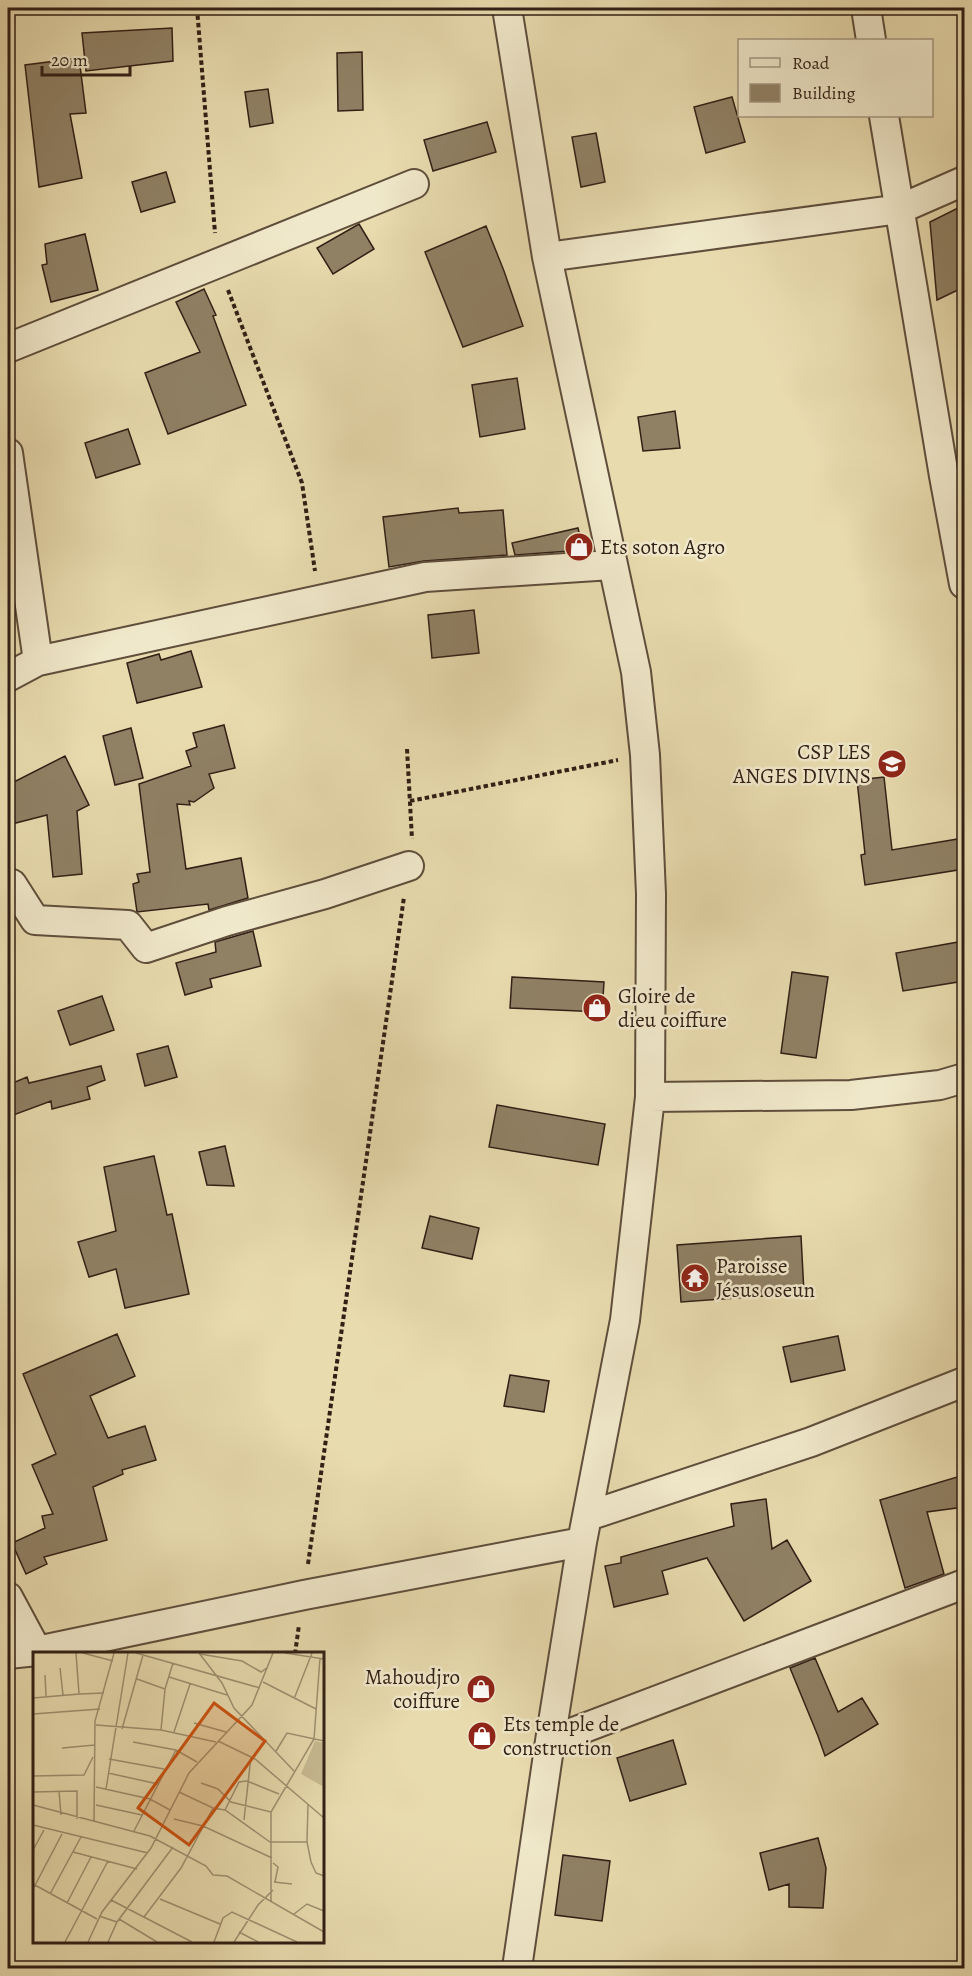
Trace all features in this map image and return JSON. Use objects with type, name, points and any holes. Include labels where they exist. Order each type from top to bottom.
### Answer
[{"type":"street","points":[[507,8],[547,257],[636,672],[645,755],[651,894],[650,1097],[625,1320],[585,1529],[550,1741],[517,1968]]},
{"type":"street","points":[[866,8],[872,39]]},
{"type":"street","points":[[884,117],[900,209],[954,471],[964,584]]},
{"type":"street","points":[[547,257],[900,209],[964,181]]},
{"type":"street","points":[[8,348],[414,184]]},
{"type":"street","points":[[8,453],[38,661]]},
{"type":"street","points":[[8,678],[38,661],[425,577],[612,565]]},
{"type":"street","points":[[8,885],[12,884],[35,920],[128,925],[146,948],[226,921],[325,894],[409,866]]},
{"type":"street","points":[[650,1097],[851,1095],[940,1085],[964,1078]]},
{"type":"street","points":[[8,1654],[37,1651],[304,1595],[585,1529],[964,1382]]},
{"type":"street","points":[[550,1741],[964,1584]]},
{"type":"street","points":[[8,1597],[37,1651]]},
{"type":"path","points":[[197,8],[218,263],[302,483],[320,601]]},
{"type":"path","points":[[295,1652],[409,866],[412,839],[407,748]]},
{"type":"path","points":[[410,801],[645,755]]},
{"type":"building","points":[[172,28],[173,61],[86,71],[82,33]]},
{"type":"building","points":[[362,52],[363,110],[338,111],[337,53]]},
{"type":"building","points":[[79,58],[86,113],[70,114],[82,178],[39,187],[25,65]]},
{"type":"building","points":[[268,89],[273,123],[250,127],[245,92]]},
{"type":"building","points":[[732,97],[745,142],[706,153],[694,107]]},
{"type":"building","points":[[487,122],[496,152],[433,171],[424,140]]},
{"type":"building","points":[[596,133],[605,182],[581,187],[572,137]]},
{"type":"building","points":[[166,172],[175,202],[141,212],[132,182]]},
{"type":"building","points":[[964,205],[964,287],[937,300],[930,222]]},
{"type":"building","points":[[359,224],[374,249],[333,274],[317,248]]},
{"type":"building","points":[[486,226],[523,326],[463,347],[425,252]]},
{"type":"building","points":[[85,234],[98,290],[51,302],[42,265],[47,264],[45,244]]},
{"type":"building","points":[[204,289],[216,315],[213,316],[246,405],[168,434],[145,373],[200,352],[176,302]]},
{"type":"building","points":[[517,378],[525,429],[480,437],[472,385]]},
{"type":"building","points":[[675,411],[680,448],[643,451],[638,417]]},
{"type":"building","points":[[128,429],[140,464],[96,478],[85,443]]},
{"type":"building","points":[[458,508],[459,513],[503,510],[507,555],[424,561],[389,567],[383,517]]},
{"type":"building","points":[[578,528],[583,550],[515,555],[512,543]]},
{"type":"building","points":[[474,610],[479,653],[432,658],[428,615]]},
{"type":"building","points":[[191,651],[202,687],[137,703],[127,663],[159,654],[161,660]]},
{"type":"building","points":[[224,725],[235,768],[209,774],[214,788],[194,802],[189,801],[190,805],[177,804],[186,869],[241,858],[248,898],[209,910],[208,904],[137,912],[133,884],[139,882],[137,874],[150,872],[139,784],[191,766],[186,751],[197,747],[193,733]]},
{"type":"building","points":[[131,728],[143,778],[115,785],[103,736]]},
{"type":"building","points":[[65,756],[89,805],[77,811],[82,874],[53,877],[47,815],[8,825],[8,785]]},
{"type":"building","points":[[884,777],[892,850],[964,838],[964,869],[865,885],[861,855],[865,854],[857,780]]},
{"type":"building","points":[[253,931],[261,966],[210,979],[212,987],[185,995],[176,963],[216,952],[215,942]]},
{"type":"building","points":[[964,941],[964,981],[903,991],[896,953]]},
{"type":"building","points":[[792,972],[828,977],[816,1058],[781,1053]]},
{"type":"building","points":[[512,977],[604,982],[602,1012],[510,1008]]},
{"type":"building","points":[[102,996],[114,1030],[70,1045],[58,1011]]},
{"type":"building","points":[[168,1046],[177,1077],[145,1086],[137,1054]]},
{"type":"building","points":[[101,1066],[105,1080],[87,1087],[90,1099],[52,1109],[51,1101],[8,1117],[8,1085],[27,1077],[29,1083]]},
{"type":"building","points":[[497,1105],[605,1124],[598,1165],[489,1147]]},
{"type":"building","points":[[225,1146],[234,1186],[207,1185],[199,1152]]},
{"type":"building","points":[[154,1156],[167,1215],[172,1214],[189,1294],[125,1308],[116,1269],[89,1277],[78,1242],[116,1231],[104,1167]]},
{"type":"building","points":[[430,1216],[479,1228],[472,1259],[422,1248]]},
{"type":"building","points":[[801,1236],[804,1293],[681,1302],[677,1245]]},
{"type":"building","points":[[117,1334],[135,1376],[90,1396],[108,1438],[145,1426],[156,1460],[122,1470],[123,1474],[93,1487],[107,1540],[44,1557],[47,1564],[26,1574],[12,1543],[45,1528],[42,1516],[53,1514],[32,1465],[56,1454],[23,1374]]},
{"type":"building","points":[[838,1336],[845,1370],[791,1382],[783,1347]]},
{"type":"building","points":[[510,1375],[549,1381],[544,1412],[504,1406]]},
{"type":"building","points":[[964,1475],[964,1507],[927,1512],[944,1574],[905,1588],[880,1500]]},
{"type":"building","points":[[766,1499],[772,1549],[787,1540],[811,1581],[744,1621],[707,1558],[662,1571],[668,1594],[614,1607],[605,1566],[621,1563],[621,1557],[734,1526],[731,1504]]},
{"type":"building","points":[[815,1658],[838,1712],[862,1698],[878,1724],[825,1756],[790,1668]]},
{"type":"building","points":[[673,1740],[686,1784],[630,1801],[617,1758]]},
{"type":"building","points":[[818,1838],[826,1868],[823,1908],[789,1907],[789,1884],[769,1890],[760,1853]]},
{"type":"building","points":[[563,1855],[610,1861],[602,1921],[555,1915]]},
{"type":"place","name":"Ets soton Agro","points":[[579,547]]},
{"type":"place","name":"CSP LES ANGES DIVINS","points":[[892,764]]},
{"type":"place","name":"Gloire de dieu coiffure","points":[[597,1008]]},
{"type":"place","name":"Paroisse Jésus oseun","points":[[695,1278]]},
{"type":"place","name":"Mahoudjro coiffure","points":[[481,1689]]},
{"type":"place","name":"Ets temple de construction","points":[[482,1736]]}]
